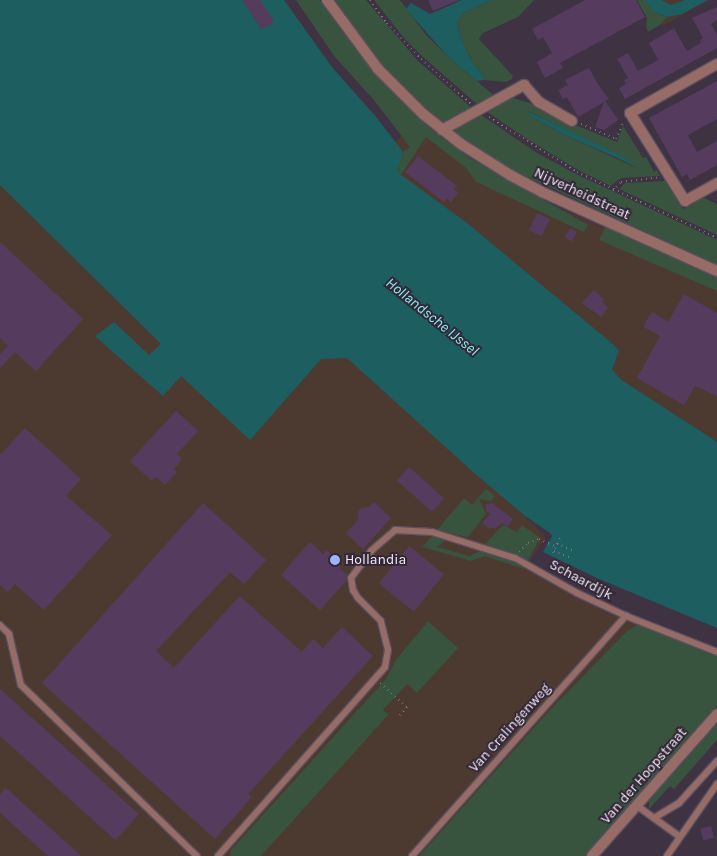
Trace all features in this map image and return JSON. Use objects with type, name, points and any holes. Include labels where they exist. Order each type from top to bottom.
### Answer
[{"type":"street","name":"Nijverheidstraat","points":[[327,0],[378,69],[408,100],[442,130],[485,161],[534,188],[717,271]]},
{"type":"street","points":[[717,64],[631,115],[685,201],[717,183]]},
{"type":"street","points":[[442,130],[524,85],[539,102],[572,121]]},
{"type":"street","name":"Van der Hoopstraat","points":[[592,856],[717,714]]},
{"type":"lane","name":"Schaardijk","points":[[218,856],[385,667],[388,650],[381,621],[358,598],[353,590],[351,578],[371,551],[395,530],[432,532],[515,558],[577,594],[626,616],[717,652]]},
{"type":"lane","name":"Van Cralingenweg","points":[[412,856],[626,616]]},
{"type":"lane","points":[[0,625],[8,634],[21,685],[197,856]]},
{"type":"lane","points":[[654,818],[679,803],[717,761]]},
{"type":"lane","points":[[667,856],[717,784]]},
{"type":"lane","points":[[636,805],[680,837]]},
{"type":"path","name":"Nijverheidstraat","points":[[370,0],[387,23],[421,59],[478,109],[538,150],[613,191],[717,238]]},
{"type":"path","points":[[572,121],[616,139],[622,124],[631,115]]},
{"type":"path","points":[[613,191],[621,182],[670,176]]},
{"type":"path","points":[[560,538],[554,552],[571,558]]},
{"type":"path","points":[[515,558],[528,543],[539,540],[556,547]]},
{"type":"path","points":[[557,544],[574,551]]},
{"type":"path","points":[[381,684],[407,707],[398,717]]},
{"type":"shaded area","points":[[296,0],[320,0],[368,65],[400,100],[433,131],[470,158],[588,225],[584,232],[476,182],[466,168],[426,137],[401,175],[397,172],[403,152],[410,147],[373,99],[335,57]]},
{"type":"shaded area","points":[[334,0],[366,0],[418,61],[473,109],[446,123],[441,122],[408,93],[373,56]]},
{"type":"shaded area","points":[[374,0],[400,0],[427,36],[448,57],[496,97],[479,106],[404,38]]},
{"type":"shaded area","points":[[492,0],[534,0],[518,17],[483,33],[479,39],[513,76],[512,79],[506,82],[483,80],[483,75],[471,61],[459,33],[457,21],[463,13]]},
{"type":"shaded area","points":[[637,0],[645,0],[660,15],[667,17],[660,25],[648,32],[646,26],[647,18]]},
{"type":"shaded area","points":[[648,0],[708,0],[663,26]]},
{"type":"shaded area","points":[[510,97],[533,104],[566,124],[568,122],[617,142],[623,126],[643,158],[646,157],[654,172],[657,170],[660,176],[621,178],[611,186],[578,170],[483,109]],"holes":[[[528,111],[639,169],[567,136],[530,116]]]},
{"type":"shaded area","points":[[477,112],[537,153],[576,174],[717,240],[717,265],[508,168],[455,133],[456,126]]},
{"type":"shaded area","points":[[417,113],[476,171],[717,278],[717,457],[655,419],[374,173]]},
{"type":"shaded area","points":[[0,172],[320,349],[353,349],[546,537],[530,561],[533,565],[625,615],[717,652],[717,699],[587,856],[0,856]]},
{"type":"shaded area","points":[[665,181],[683,209],[702,197],[717,204],[717,235],[619,189],[625,183]]},
{"type":"shaded area","points":[[607,224],[717,274],[717,291],[599,240]]},
{"type":"shaded area","points":[[486,489],[495,496],[491,501],[479,499],[486,514],[468,537],[437,530],[464,498],[472,505]]},
{"type":"shaded area","points":[[503,525],[517,532],[522,525],[540,538],[527,562],[516,555],[485,544]]},
{"type":"shaded area","points":[[433,535],[447,539],[437,547],[470,556],[480,551],[516,563],[524,569],[484,556],[471,561],[422,547]]},
{"type":"shaded area","points":[[428,621],[458,648],[417,693],[407,684],[383,710],[388,715],[261,856],[230,856],[231,850],[386,679],[396,660]]},
{"type":"shaded area","points":[[639,624],[717,656],[717,706],[585,856],[419,856],[550,710],[627,631]]},
{"type":"shaded area","points":[[717,722],[717,740],[674,789],[670,786],[649,809],[649,799]]},
{"type":"water","name":"Hollandsche IJssel","points":[[0,0],[284,0],[332,67],[377,118],[403,152],[397,172],[467,223],[614,345],[619,351],[612,369],[620,379],[717,442],[717,628],[599,579],[543,552],[552,536],[550,533],[525,516],[472,471],[347,358],[321,359],[250,440],[181,376],[163,396],[95,336],[114,322],[149,355],[161,344],[0,185]]},
{"type":"water","points":[[462,0],[492,0],[463,13],[457,22],[459,33],[471,61],[483,75],[483,80],[477,81],[448,57],[406,9],[411,3],[430,14]]},
{"type":"water","points":[[645,0],[661,0],[671,5],[685,0],[708,0],[682,14],[667,17],[654,12]]},
{"type":"water","points":[[527,111],[620,155],[640,168],[567,136],[530,116]]},
{"type":"building","points":[[242,0],[260,0],[274,21],[272,24],[261,29]]},
{"type":"building","points":[[428,0],[459,0],[433,11]]},
{"type":"building","points":[[585,0],[636,0],[645,17],[560,63],[563,68],[545,78],[537,62],[552,53],[543,37],[538,40],[532,29]]},
{"type":"building","points":[[717,7],[717,20],[711,24],[717,35],[717,48],[625,99],[619,88],[626,84],[624,80],[628,78],[617,59],[628,53],[638,71],[658,60],[649,43],[674,28],[687,51],[701,43],[700,40],[703,38],[692,18]]},
{"type":"building","points":[[589,68],[609,99],[605,101],[618,120],[604,130],[595,127],[604,102],[578,117],[567,97],[563,99],[558,90],[568,85],[565,80]]},
{"type":"building","points":[[717,81],[717,119],[688,135],[697,152],[717,141],[717,165],[690,180],[687,174],[682,177],[649,118]]},
{"type":"building","points":[[418,156],[457,186],[454,189],[458,193],[451,202],[447,198],[444,202],[405,172]]},
{"type":"building","points":[[537,213],[550,219],[542,236],[529,230]]},
{"type":"building","points":[[570,228],[577,232],[571,242],[564,238]]},
{"type":"building","points":[[0,242],[83,319],[36,371],[15,352],[0,368],[0,354],[8,346],[0,338]]},
{"type":"building","points":[[594,290],[604,299],[602,302],[608,308],[601,317],[582,303]]},
{"type":"building","points":[[684,294],[717,313],[717,396],[695,386],[684,405],[637,378],[660,336],[644,327],[646,321],[652,312],[668,322]]},
{"type":"building","points":[[176,411],[198,431],[177,454],[182,459],[174,469],[177,472],[165,485],[156,477],[152,481],[130,461]]},
{"type":"building","points":[[25,428],[81,479],[66,496],[112,535],[44,610],[15,584],[8,592],[0,585],[0,455]]},
{"type":"building","points":[[409,467],[444,498],[432,512],[397,480]]},
{"type":"building","points":[[374,502],[391,518],[363,549],[346,533],[358,520],[358,512],[361,508],[369,507]]},
{"type":"building","points":[[203,503],[266,560],[244,584],[230,572],[156,651],[174,668],[240,596],[302,652],[313,639],[323,648],[342,627],[373,656],[248,794],[252,797],[215,839],[42,683]]},
{"type":"building","points":[[492,503],[513,519],[507,527],[502,523],[495,529],[492,527],[490,529],[482,523],[490,514],[486,511],[486,504]]},
{"type":"building","points":[[310,542],[323,554],[326,550],[340,563],[340,569],[347,575],[346,581],[320,610],[281,575]]},
{"type":"building","points":[[409,546],[444,574],[414,612],[379,583]]},
{"type":"building","points":[[0,689],[139,814],[116,840],[0,736]]},
{"type":"building","points":[[6,788],[81,856],[48,856],[0,813],[0,794]]},
{"type":"building","points":[[711,826],[714,838],[703,840],[700,829]]},
{"type":"place","name":"Hollandia","points":[[335,560]]}]
